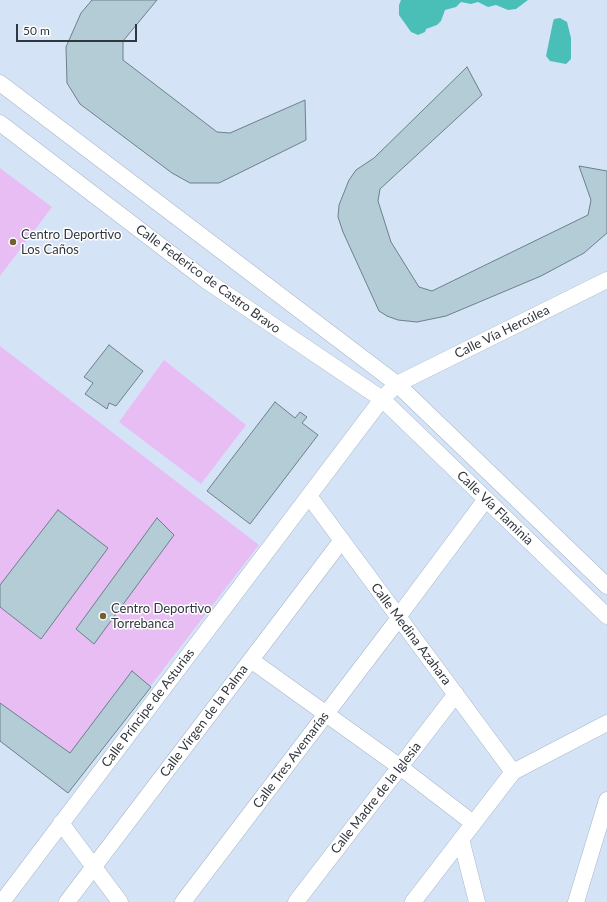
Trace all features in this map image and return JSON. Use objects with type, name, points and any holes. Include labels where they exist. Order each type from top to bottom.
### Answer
[{"type":"street","name":"Calle Vía Flaminia","points":[[0,83],[397,384],[607,586]]},
{"type":"street","name":"Calle Federico de Castro Bravo","points":[[0,123],[204,279],[382,399]]},
{"type":"street","name":"Calle Vía Hercúlea","points":[[382,399],[397,384],[607,280]]},
{"type":"street","name":"Calle Vía Flaminia","points":[[382,399],[607,616]]},
{"type":"street","name":"Calle Príncipe de Asturias","points":[[2,902],[382,399]]},
{"type":"street","name":"Calle Medina Azahara","points":[[309,496],[513,772]]},
{"type":"street","name":"Calle Tres Avemarías","points":[[183,902],[399,617],[486,499]]},
{"type":"street","name":"Calle Virgen de la Palma","points":[[67,902],[342,540]]},
{"type":"street","points":[[251,660],[400,767],[473,823]]},
{"type":"street","name":"Calle Madre de la Iglesia","points":[[296,902],[456,694]]},
{"type":"street","points":[[413,902],[513,772],[607,723]]},
{"type":"street","points":[[576,902],[606,807]]},
{"type":"street","points":[[61,823],[120,902]]},
{"type":"street","points":[[461,839],[477,902]]},
{"type":"shaded area","points":[[401,0],[528,0],[516,9],[508,10],[496,5],[488,7],[478,2],[471,4],[461,2],[456,7],[445,10],[441,21],[437,25],[426,29],[425,32],[418,35],[411,32],[399,15],[399,5]]},
{"type":"shaded area","points":[[560,18],[567,22],[571,38],[571,59],[566,64],[550,61],[546,56],[554,19]]},
{"type":"shaded area","name":"Centro Deportivo Los Caños","points":[[0,168],[52,207],[0,276]]},
{"type":"shaded area","name":"Centro Deportivo Torrebanca","points":[[0,346],[259,545],[68,793],[0,741]]},
{"type":"shaded area","points":[[164,360],[246,425],[201,484],[119,422]]},
{"type":"building","points":[[92,0],[157,0],[123,41],[123,60],[217,132],[230,133],[305,100],[306,140],[219,183],[190,183],[172,173],[80,104],[67,83],[66,47],[81,13]]},
{"type":"building","points":[[467,67],[482,95],[380,189],[378,201],[391,242],[419,287],[432,291],[588,215],[591,200],[579,166],[607,171],[607,233],[584,253],[541,276],[446,316],[417,322],[398,320],[379,311],[343,232],[338,217],[339,205],[349,180],[356,170],[374,158]]},
{"type":"building","points":[[109,345],[143,371],[116,406],[109,403],[107,409],[85,394],[93,383],[84,377]]},
{"type":"building","points":[[275,402],[295,418],[300,412],[307,417],[302,423],[318,435],[250,524],[207,491]]},
{"type":"building","points":[[58,510],[108,548],[41,639],[0,607],[0,585]]},
{"type":"building","points":[[157,518],[174,535],[94,644],[76,629]]},
{"type":"building","points":[[132,671],[151,687],[68,793],[0,741],[0,703],[70,753]]},
{"type":"place","name":"Centro Deportivo Los Caños","points":[[13,242]]},
{"type":"place","name":"Centro Deportivo Torrebanca","points":[[103,616]]}]
